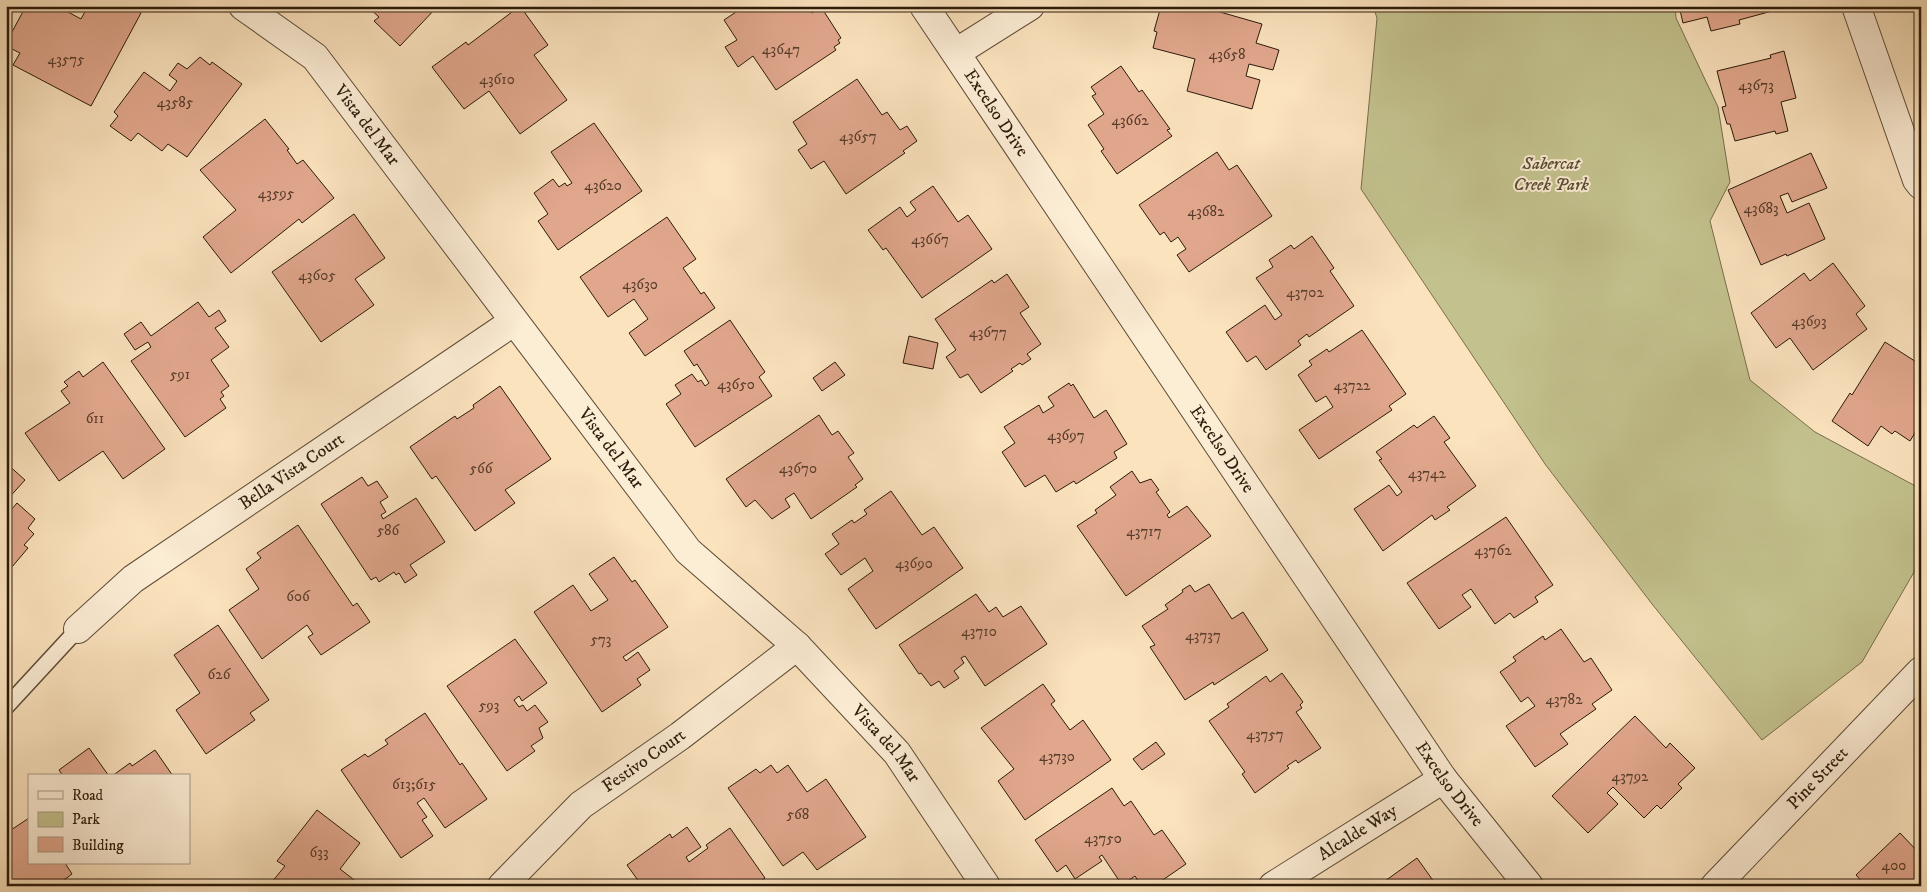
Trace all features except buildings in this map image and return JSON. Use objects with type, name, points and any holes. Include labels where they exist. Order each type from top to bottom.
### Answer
[{"type":"street","name":"Vista del Mar","points":[[243,6],[315,57],[513,322],[688,551],[797,646],[897,753],[986,886]]},
{"type":"street","name":"Excelso Drive","points":[[924,6],[957,52],[1443,780],[1529,886]]},
{"type":"street","points":[[957,52],[1030,6]]},
{"type":"street","points":[[1856,6],[1917,180],[1921,185]]},
{"type":"street","name":"Bella Vista Court","points":[[78,629],[133,579],[513,322]]},
{"type":"street","name":"Festivo Court","points":[[502,886],[581,805],[680,736],[797,646]]},
{"type":"street","name":"Pine Street","points":[[1715,886],[1921,671]]},
{"type":"street","name":"Alcalde Way","points":[[1273,886],[1443,780]]},
{"type":"lane","points":[[6,708],[78,629]]},
{"type":"green space","name":"Sabercat Creek Park","points":[[1373,6],[1675,6],[1676,18],[1718,107],[1730,182],[1710,221],[1750,380],[1815,432],[1921,489],[1921,560],[1862,662],[1762,740],[1652,604],[1545,464],[1361,189],[1377,18]]}]
